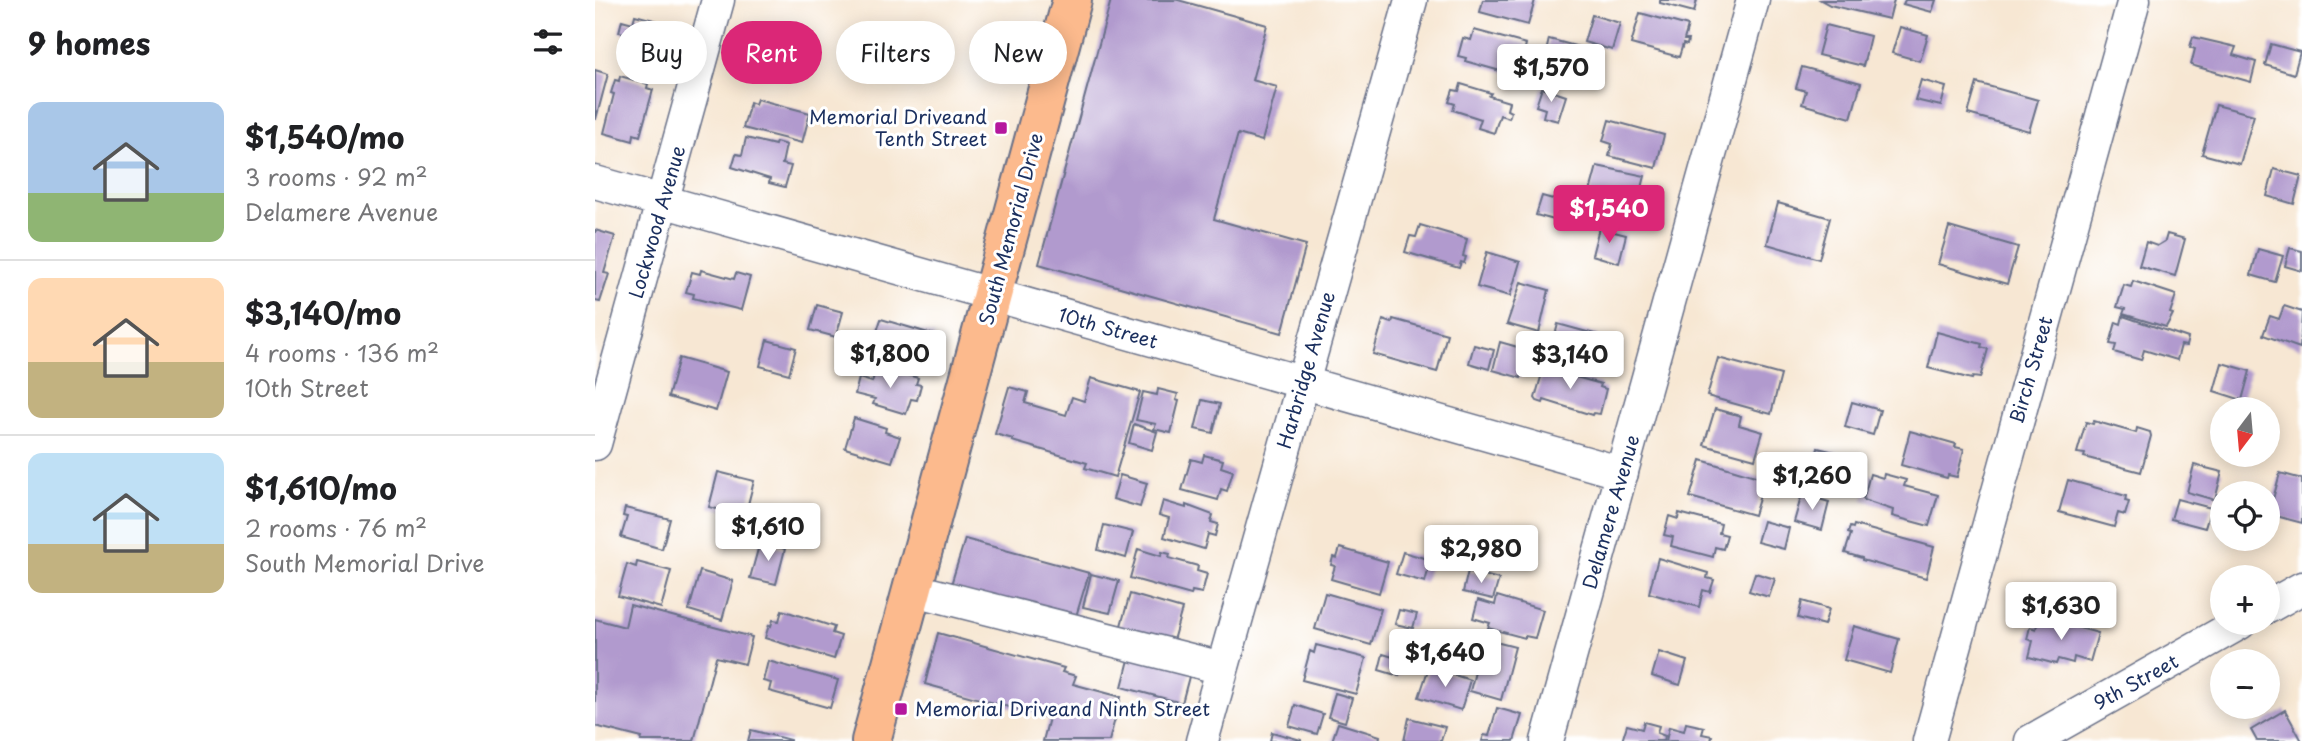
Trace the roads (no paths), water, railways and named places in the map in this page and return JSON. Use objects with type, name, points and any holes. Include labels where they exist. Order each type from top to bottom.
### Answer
[{"type":"main road","name":"South Memorial Drive","points":[[871,741],[1072,0]]},
{"type":"street","name":"Lockwood Avenue","points":[[595,444],[718,0]]},
{"type":"street","name":"Harbridge Avenue","points":[[1202,741],[1411,0]]},
{"type":"street","name":"Delamere Avenue","points":[[1547,741],[1753,0]]},
{"type":"street","name":"Birch Street","points":[[1929,741],[2134,0]]},
{"type":"street","name":"10th Street","points":[[595,182],[1622,473]]},
{"type":"street","points":[[2280,600],[2302,588]]},
{"type":"street","points":[[911,589],[1222,668]]},
{"type":"street","name":"9th Street","points":[[2031,741],[2220,635]]},
{"type":"place","name":"Memorial Driveand Tenth Street","points":[[1001,128]]},
{"type":"place","name":"Memorial Driveand Ninth Street","points":[[901,709]]}]
